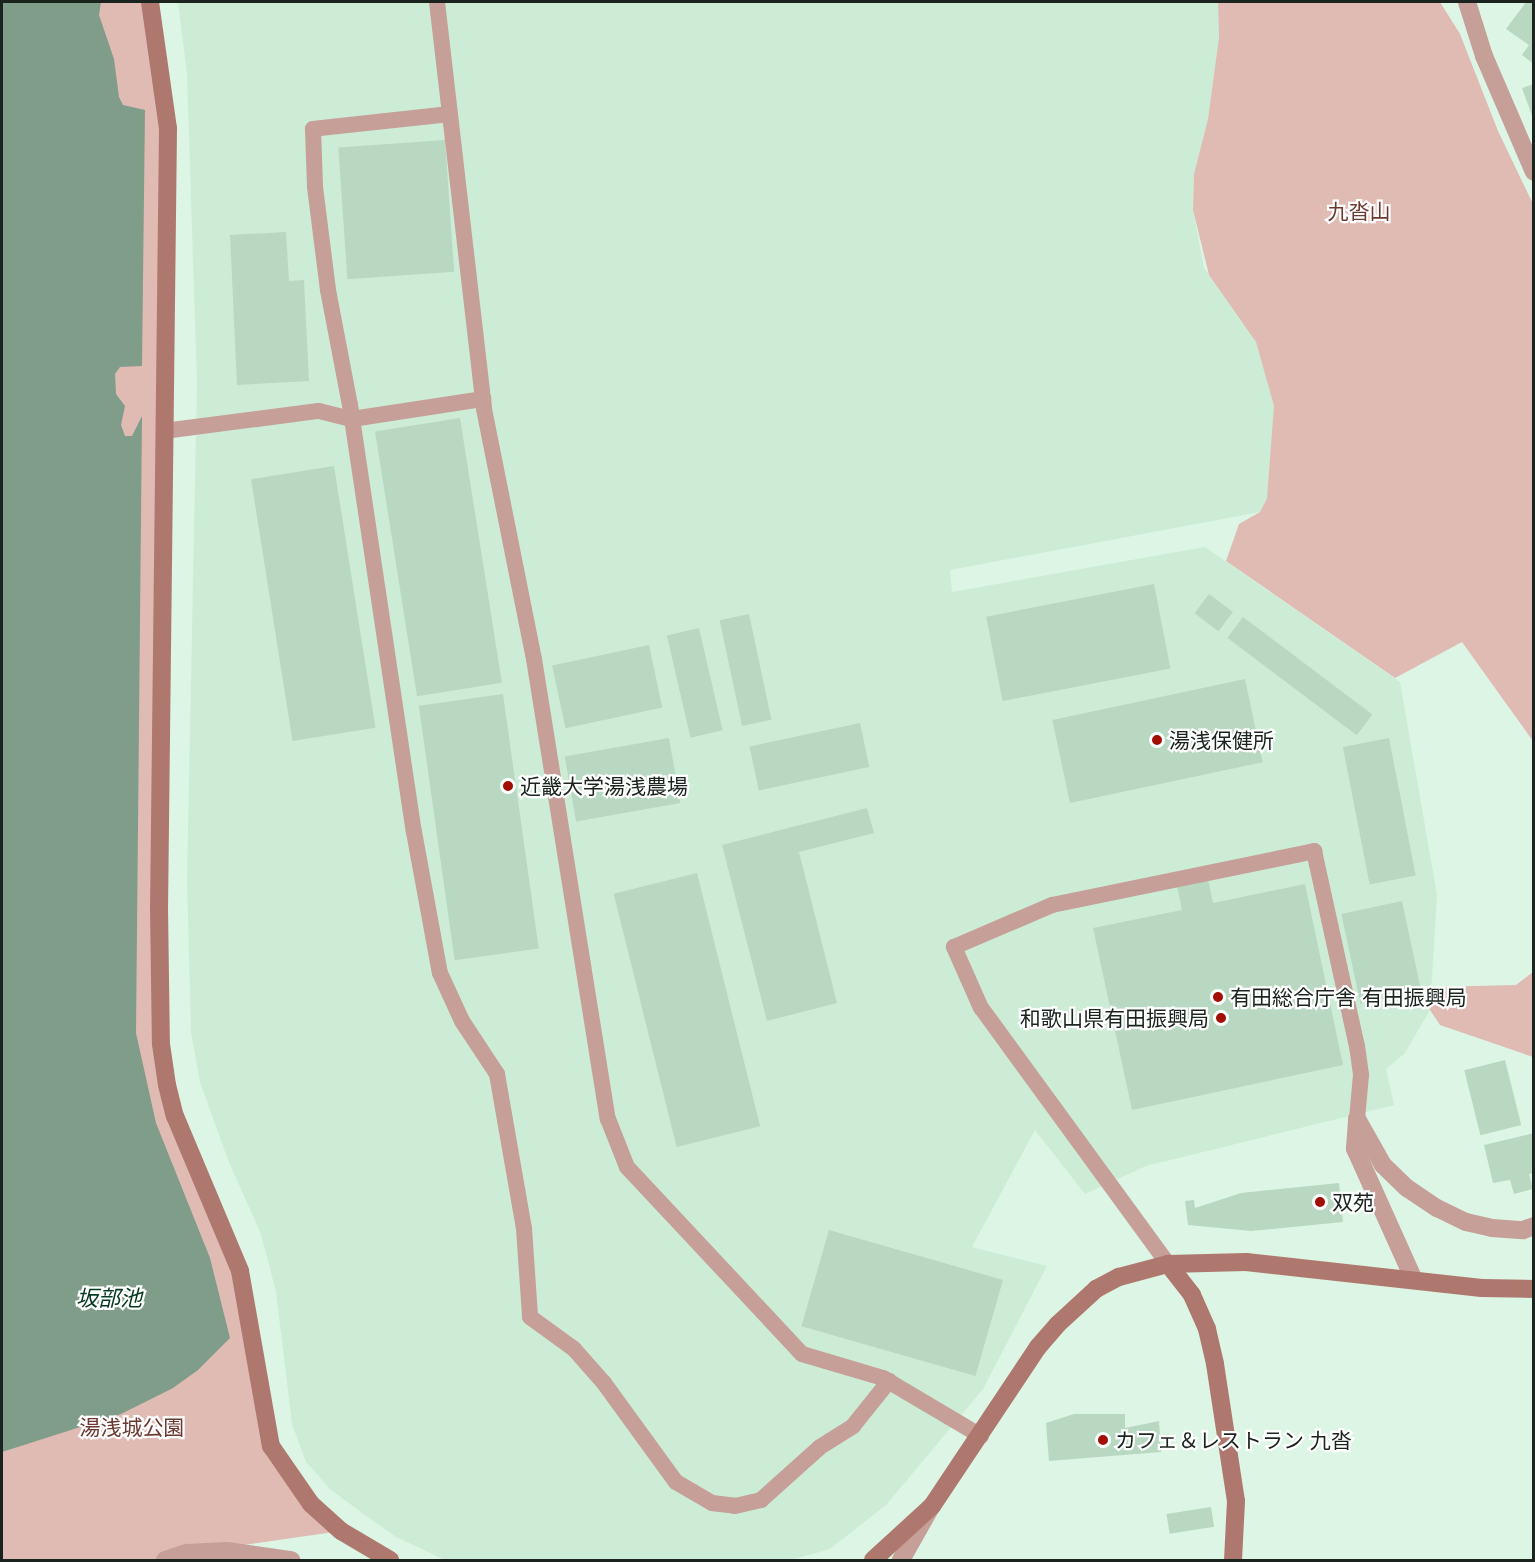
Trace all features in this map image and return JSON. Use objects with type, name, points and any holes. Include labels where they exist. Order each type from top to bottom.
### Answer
[{"type":"street","points":[[150,2],[168,129],[159,908],[161,1044],[167,1085],[175,1116],[240,1271],[271,1446],[311,1504],[341,1531],[390,1560]]},
{"type":"street","points":[[1456,2],[1477,36]]},
{"type":"street","points":[[1467,2],[1477,36],[1533,172]]},
{"type":"street","points":[[1357,1119],[1383,1165],[1407,1188],[1437,1208],[1466,1222],[1492,1228],[1523,1230],[1533,1226]]},
{"type":"street","points":[[1357,1119],[1355,1149],[1414,1280]]},
{"type":"street","points":[[901,1560],[932,1506],[981,1436],[1038,1347],[1078,1305],[1119,1277],[1168,1264],[1246,1263],[1482,1288],[1533,1289]]},
{"type":"street","points":[[1168,1264],[1192,1295],[1207,1329],[1215,1364],[1236,1501],[1233,1560]]},
{"type":"street","points":[[873,1560],[932,1506]]},
{"type":"street","points":[[165,1560],[187,1553],[227,1551],[291,1560]]},
{"type":"lane","points":[[437,2],[483,399],[534,659],[608,1119],[627,1167],[802,1354],[889,1381],[981,1436]]},
{"type":"lane","points":[[450,114],[313,129],[328,290],[352,419],[414,832],[440,973],[462,1021],[497,1074],[524,1228],[530,1317],[574,1349],[597,1375],[676,1482],[712,1503],[735,1506],[761,1500],[820,1447],[853,1426],[889,1381]]},
{"type":"lane","points":[[164,431],[319,411],[352,419],[483,399]]},
{"type":"lane","points":[[1168,1264],[981,1008],[954,947],[1052,905],[1314,851],[1357,1046],[1361,1075],[1357,1119]]},
{"type":"shaded area","name":"近畿大学湯浅農場","points":[[178,2],[1218,2],[1219,37],[1208,119],[1194,174],[1193,210],[1204,268],[1256,342],[1274,406],[1271,488],[1267,498],[1260,512],[950,570],[952,592],[1205,547],[1400,682],[1437,895],[1430,1010],[1405,1053],[1386,1069],[1394,1105],[1146,1166],[1085,1194],[1035,1130],[972,1247],[1047,1266],[983,1389],[886,1505],[830,1549],[791,1560],[445,1560],[396,1537],[369,1518],[331,1490],[306,1462],[292,1424],[276,1292],[261,1234],[228,1160],[200,1082],[191,1032],[187,880],[197,383],[187,74]]},
{"type":"green space","name":"坂部池","points":[[2,2],[150,2],[161,65],[167,1085],[222,1224],[271,1446],[341,1531],[187,1553],[165,1560],[2,1560]]},
{"type":"green space","name":"九沓山","points":[[1218,2],[1440,2],[1460,34],[1498,131],[1533,204],[1533,741],[1462,642],[1395,678],[1226,561],[1239,524],[1260,512],[1267,498],[1274,406],[1256,342],[1209,275],[1193,210],[1194,174],[1208,119],[1219,37]]},
{"type":"green space","points":[[1533,972],[1533,1057],[1440,1025],[1430,1010],[1433,987],[1516,985]]},
{"type":"water","name":"坂部池","points":[[2,2],[101,2],[99,15],[114,59],[119,97],[123,105],[145,110],[142,366],[120,367],[115,374],[116,394],[125,406],[121,425],[125,436],[132,436],[142,416],[136,1033],[156,1123],[210,1258],[230,1338],[198,1370],[173,1388],[121,1414],[2,1452]]},
{"type":"building","points":[[1526,2],[1534,2],[1534,64],[1522,55],[1529,45],[1506,29]]},
{"type":"building","points":[[1534,84],[1534,118],[1533,118],[1522,88]]},
{"type":"building","points":[[445,140],[454,272],[347,279],[338,147]]},
{"type":"building","points":[[286,232],[289,281],[304,280],[309,381],[237,385],[230,235]]},
{"type":"building","points":[[460,418],[502,683],[417,696],[375,431]]},
{"type":"building","points":[[334,466],[375,728],[292,741],[251,479]]},
{"type":"building","points":[[1154,584],[1170,668],[1003,701],[986,617]]},
{"type":"building","points":[[1209,594],[1233,612],[1219,631],[1195,613]]},
{"type":"building","points":[[749,614],[771,720],[742,726],[720,620]]},
{"type":"building","points":[[1243,617],[1372,714],[1357,735],[1227,638]]},
{"type":"building","points":[[699,628],[723,730],[690,738],[667,635]]},
{"type":"building","points":[[649,645],[662,708],[565,728],[552,666]]},
{"type":"building","name":"湯浅保健所","points":[[1245,679],[1263,762],[1070,803],[1052,720]]},
{"type":"building","points":[[503,694],[539,948],[455,960],[419,706]]},
{"type":"building","points":[[860,723],[869,767],[759,791],[749,746]]},
{"type":"building","points":[[669,738],[680,803],[576,821],[565,756]]},
{"type":"building","points":[[1389,738],[1416,875],[1370,884],[1343,747]]},
{"type":"building","points":[[867,808],[874,833],[799,852],[837,1003],[767,1021],[722,845]]},
{"type":"building","points":[[697,873],[760,1126],[677,1147],[614,894]]},
{"type":"building","name":"有田総合庁舎 有田振興局","points":[[1208,879],[1213,903],[1305,884],[1343,1065],[1132,1110],[1093,928],[1182,910],[1177,886]]},
{"type":"building","points":[[1402,901],[1421,991],[1360,1004],[1341,914]]},
{"type":"building","points":[[1505,1060],[1521,1125],[1480,1135],[1464,1070]]},
{"type":"building","points":[[1534,1133],[1534,1173],[1529,1174],[1533,1189],[1514,1194],[1510,1180],[1493,1183],[1484,1145]]},
{"type":"building","points":[[1339,1183],[1343,1222],[1251,1231],[1188,1225],[1185,1201],[1194,1200],[1195,1208],[1241,1193]]},
{"type":"building","points":[[829,1230],[1003,1280],[975,1376],[801,1326]]},
{"type":"building","name":"カフェ＆レストラン 九沓","points":[[1074,1414],[1125,1414],[1125,1428],[1159,1421],[1161,1452],[1049,1461],[1046,1423]]},
{"type":"building","points":[[1211,1507],[1214,1527],[1170,1534],[1167,1514]]},
{"type":"place","name":"湯浅保健所","points":[[1157,740]]},
{"type":"place","name":"近畿大学湯浅農場","points":[[508,786]]},
{"type":"place","name":"有田総合庁舎 有田振興局","points":[[1218,997]]},
{"type":"place","name":"和歌山県有田振興局","points":[[1221,1018]]},
{"type":"place","name":"双苑","points":[[1320,1202]]},
{"type":"place","name":"カフェ＆レストラン 九沓","points":[[1103,1440]]},
{"type":"park label","name":"湯浅城公園","points":[[132,1427]]}]
